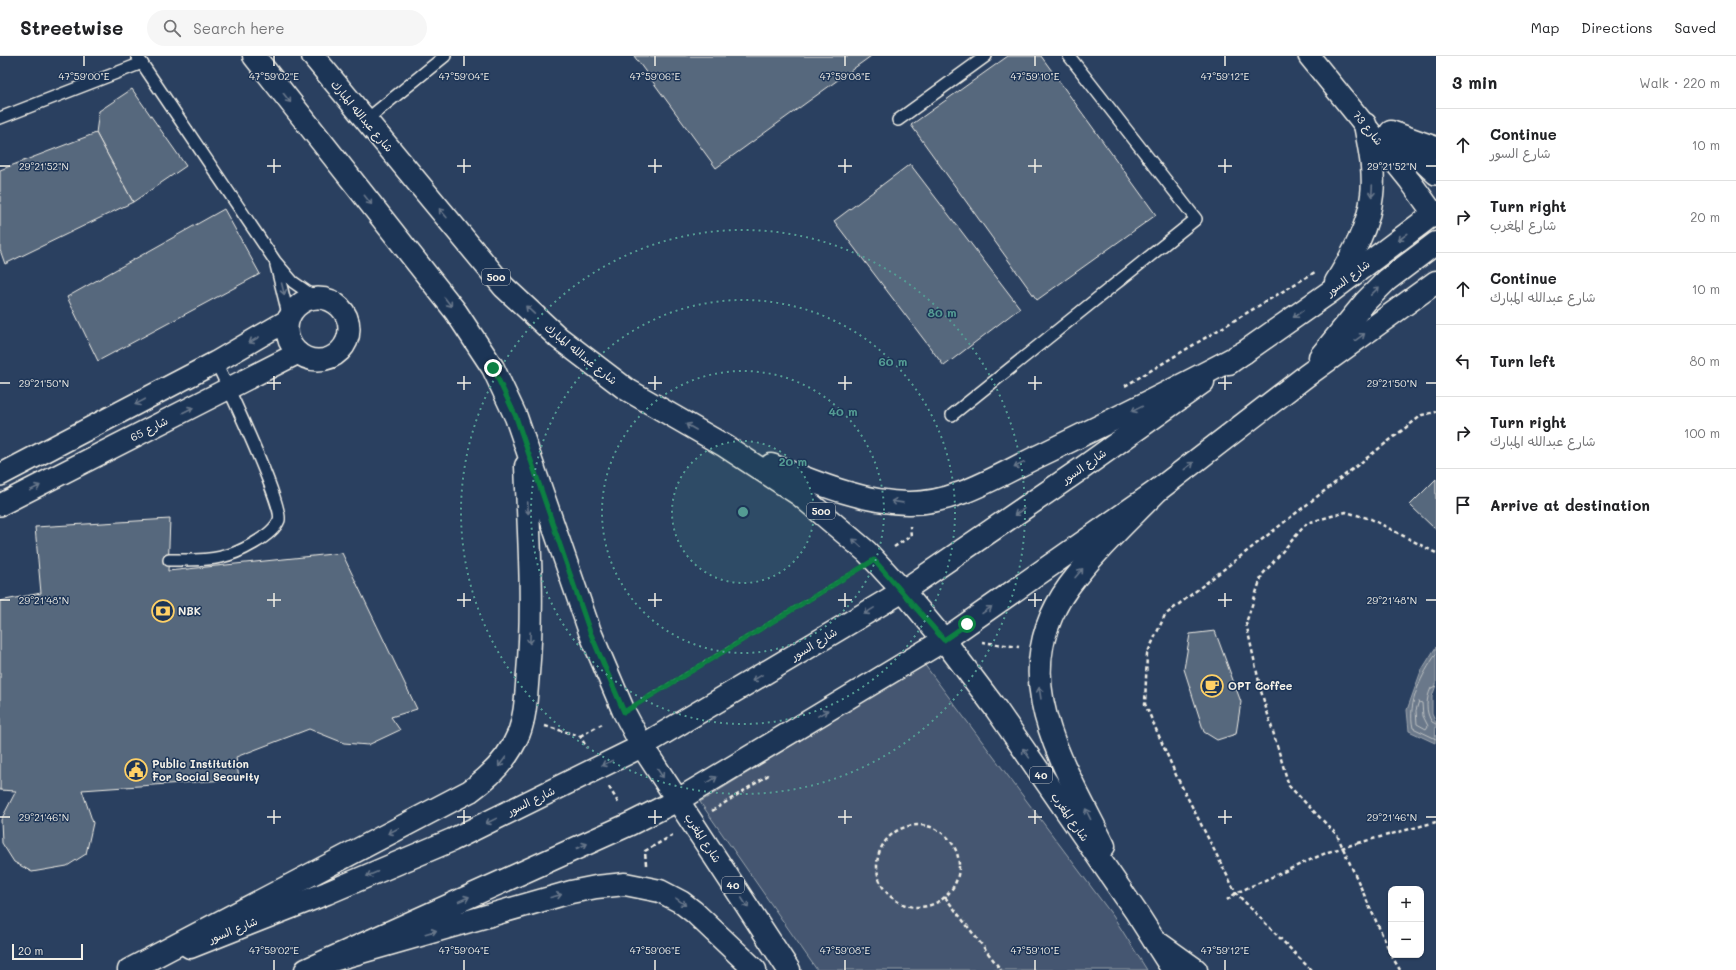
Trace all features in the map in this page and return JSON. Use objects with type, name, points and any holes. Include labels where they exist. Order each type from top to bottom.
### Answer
[{"type":"main road","points":[[254,56],[456,312],[478,344],[503,386],[525,441],[590,632],[624,712],[642,746]]},
{"type":"main road","name":"شارع عبدالله المبارك","points":[[312,56],[504,287],[560,338],[626,389],[725,446],[800,495],[847,534],[903,591]]},
{"type":"main road","points":[[1330,292],[1355,249],[1366,224],[1371,205],[1373,181],[1365,124]]},
{"type":"main road","points":[[1391,132],[1436,148]]},
{"type":"main road","name":"شارع السور","points":[[130,970],[327,893],[452,840],[642,746],[903,591],[1081,469],[1330,292],[1435,214]]},
{"type":"main road","points":[[1306,376],[1366,301],[1387,280],[1436,243]]},
{"type":"main road","points":[[306,970],[630,824],[678,800],[944,640],[1158,490],[1306,376],[1436,282]]},
{"type":"main road","points":[[725,446],[811,480],[870,498],[906,504],[935,501],[949,498],[970,489],[1160,398],[1245,352]]},
{"type":"main road","points":[[130,970],[470,791],[491,775],[507,756],[515,742],[523,719],[530,656],[531,569],[525,441]]},
{"type":"main road","points":[[1136,912],[1053,739],[1040,696],[1038,672],[1041,650],[1048,625],[1068,587],[1098,552],[1158,490]]},
{"type":"main road","name":"شارع المغرب","points":[[903,591],[944,640],[996,709],[1136,912],[1173,970]]},
{"type":"main road","name":"شارع المغرب","points":[[642,746],[789,970]]},
{"type":"main road","points":[[326,962],[572,892],[609,885],[630,885],[666,893],[681,902],[755,970]]},
{"type":"main road","points":[[1154,940],[1196,970]]},
{"type":"street","name":"شارع 73","points":[[1309,56],[1365,124],[1435,214]]},
{"type":"street","name":"شارع 73","points":[[1328,78],[1391,132],[1436,174]]},
{"type":"street","points":[[0,475],[216,362],[288,319],[300,304],[316,298],[330,301],[342,310],[347,319],[349,329],[347,339],[343,347],[336,354],[317,360],[307,358],[298,354],[288,338],[288,319]]},
{"type":"street","name":"شارع 65","points":[[0,506],[298,354]]},
{"type":"lane","points":[[366,120],[445,56]]},
{"type":"lane","points":[[898,120],[986,56]]},
{"type":"lane","points":[[952,415],[1196,219],[1072,57]]},
{"type":"lane","points":[[0,118],[139,59],[275,261],[293,282],[316,298]]},
{"type":"lane","points":[[275,261],[288,319]]},
{"type":"lane","points":[[169,560],[205,560],[223,557],[262,539],[270,532],[279,520],[280,512],[269,482],[216,362]]},
{"type":"path","points":[[1121,388],[1316,272]]},
{"type":"path","points":[[1311,970],[1236,893],[1176,775],[1145,704],[1147,654],[1165,615],[1422,415],[1436,412]]},
{"type":"path","points":[[580,736],[624,712],[911,536],[906,504]]},
{"type":"path","points":[[1388,948],[1337,835],[1288,786],[1261,691],[1246,623],[1262,575],[1307,523],[1346,512],[1371,519],[1436,553]]},
{"type":"path","points":[[978,641],[1041,650]]},
{"type":"path","points":[[1227,900],[1236,893],[1328,852],[1436,822]]},
{"type":"path","points":[[649,888],[645,851],[693,823]]},
{"type":"path","points":[[911,826],[921,826],[932,827],[949,839],[959,858],[959,869],[957,879],[952,889],[945,897],[926,906],[915,907],[896,900],[887,893],[878,874],[878,863],[885,843],[892,835],[911,826]]},
{"type":"path","points":[[945,897],[1001,970]]},
{"type":"path","points":[[1393,958],[1400,970]]},
{"type":"shaded area","points":[[924,664],[1113,916],[1147,970],[817,970],[700,802]]},
{"type":"water","points":[[1436,647],[1436,685],[1432,697],[1432,714],[1436,723],[1435,743],[1409,731],[1407,710],[1421,671]]},
{"type":"building","points":[[634,56],[871,56],[716,168]]},
{"type":"building","points":[[1008,56],[1041,56],[1156,215],[1037,300],[911,125]]},
{"type":"building","points":[[132,89],[186,166],[133,202],[96,133],[99,111]]},
{"type":"building","points":[[96,133],[133,202],[5,264],[0,250],[0,170]]},
{"type":"building","points":[[910,164],[1020,308],[944,366],[834,221]]},
{"type":"building","points":[[224,209],[260,274],[98,361],[67,297]]},
{"type":"building","points":[[1436,479],[1436,530],[1410,505]]},
{"type":"building","points":[[170,519],[168,571],[342,553],[417,709],[391,717],[400,730],[368,745],[344,743],[309,729],[236,757],[239,779],[82,790],[93,823],[86,854],[67,866],[32,872],[14,862],[2,843],[1,820],[16,791],[0,790],[0,601],[41,593],[35,527]]},
{"type":"building","name":"OPT Coffee","points":[[1215,631],[1241,702],[1236,734],[1217,740],[1204,732],[1184,669],[1190,634]]},
{"type":"place","name":"NBK","points":[[163,611]]},
{"type":"place","name":"OPT Coffee","points":[[1212,686]]},
{"type":"place","name":"Public Institution For Social Security","points":[[136,770]]},
{"type":"route","points":[[493,368],[503,386],[516,417],[590,632],[624,712],[874,560],[903,591],[944,640],[967,624]]}]
